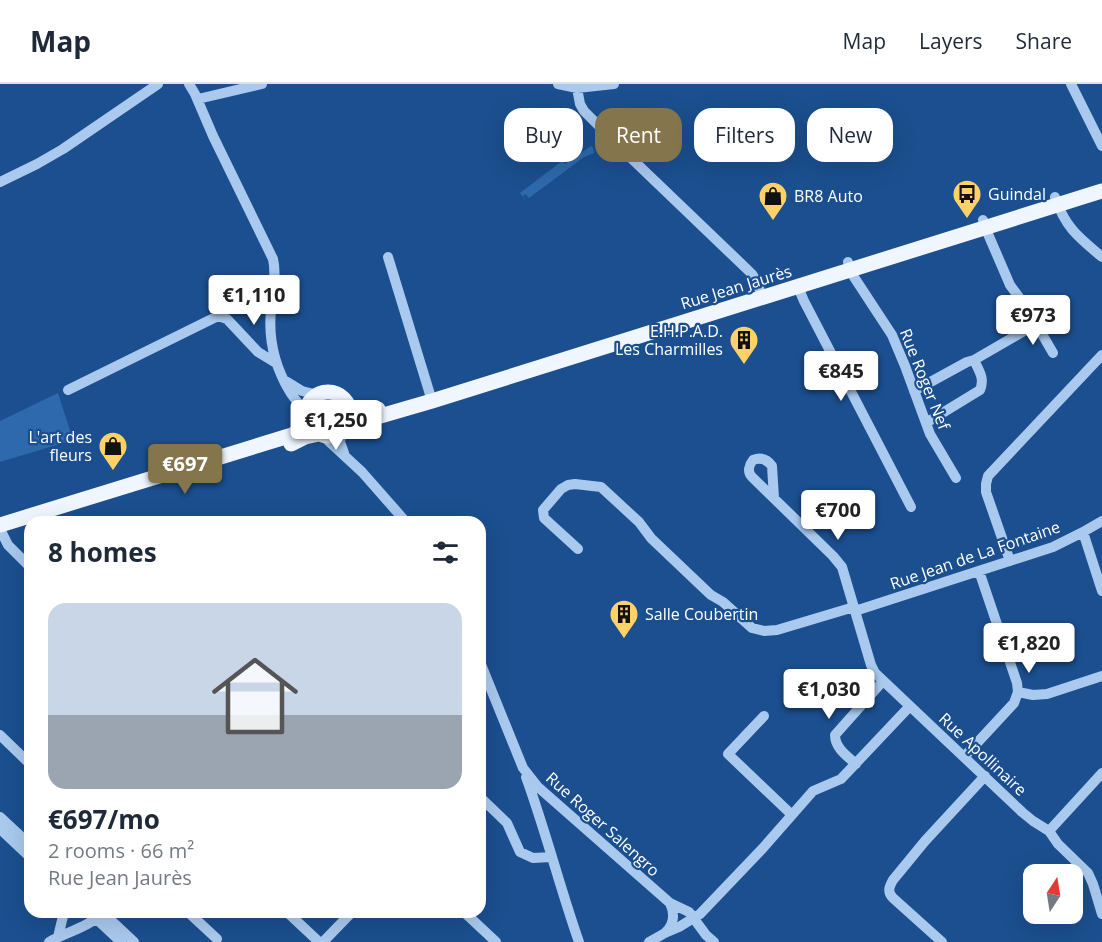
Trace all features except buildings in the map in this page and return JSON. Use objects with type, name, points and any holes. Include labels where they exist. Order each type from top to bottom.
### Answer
[{"type":"main road","name":"Rue Jean Jaurès","points":[[344,428],[431,397],[1056,201],[1102,182]]},
{"type":"main road","name":"Rue Jean Jaurès","points":[[1056,201],[1102,191]]},
{"type":"main road","name":"Rue Jean Jaurès","points":[[761,294],[798,286],[850,266]]},
{"type":"main road","points":[[46,516],[295,434],[301,429],[310,402],[318,395],[328,392],[336,394],[344,399],[348,406],[350,416],[344,428],[333,435],[321,434],[305,437],[273,450],[61,516]]},
{"type":"main road","name":"Rue Jean Jaurès","points":[[348,406],[367,412],[431,397]]},
{"type":"main road","points":[[307,416],[311,427],[321,434]]},
{"type":"main road","points":[[1,531],[24,523]]},
{"type":"main road","points":[[1,531],[24,527]]},
{"type":"street","points":[[0,182],[56,153],[158,84]]},
{"type":"street","points":[[189,84],[273,259],[275,274],[271,310],[272,350],[284,380],[307,416]]},
{"type":"street","points":[[198,99],[262,84]]},
{"type":"street","points":[[558,84],[577,88],[614,84]]},
{"type":"street","points":[[1071,84],[1102,146]]},
{"type":"street","points":[[577,88],[581,108],[591,120],[752,274],[761,294]]},
{"type":"street","points":[[1056,201],[1065,222],[1076,235],[1102,257]]},
{"type":"street","points":[[984,224],[1010,285],[1028,308],[1053,353]]},
{"type":"street","points":[[388,258],[431,397]]},
{"type":"street","name":"Rue Roger Nef","points":[[850,266],[892,335],[932,438],[956,478]]},
{"type":"street","points":[[798,286],[911,507]]},
{"type":"street","points":[[68,390],[214,317],[221,316],[230,321],[258,352],[276,363]]},
{"type":"street","points":[[914,391],[1036,324]]},
{"type":"street","points":[[1010,561],[986,492],[988,476],[1102,355]]},
{"type":"street","points":[[926,423],[980,390],[982,377],[974,360]]},
{"type":"street","points":[[284,380],[302,391],[318,395]]},
{"type":"street","points":[[344,428],[340,442],[346,456]]},
{"type":"street","points":[[321,434],[367,477],[401,516]]},
{"type":"street","name":"Rue Jean de La Fontaine","points":[[578,549],[544,518],[543,510],[561,489],[568,485],[601,487],[639,522],[651,538],[708,593],[723,602],[752,628],[764,631],[777,630],[855,609],[1010,561],[1053,547],[1102,521]]},
{"type":"street","name":"Rue Apollinaire","points":[[774,498],[839,563],[875,673],[1031,819],[1049,831],[1058,844],[1088,873],[1102,914]]},
{"type":"street","points":[[1,531],[10,548],[24,561]]},
{"type":"street","points":[[1083,532],[1102,591]]},
{"type":"street","points":[[964,757],[1011,706],[1018,692],[1017,683],[979,571]]},
{"type":"street","points":[[1018,692],[1032,695],[1047,694],[1102,676]]},
{"type":"street","name":"Rue Roger Salengro","points":[[486,677],[523,768],[535,784],[694,918]]},
{"type":"street","points":[[856,764],[840,749],[835,735],[883,681]]},
{"type":"street","points":[[649,942],[694,918],[813,791],[838,782],[909,705]]},
{"type":"street","points":[[764,716],[728,754],[792,815]]},
{"type":"street","points":[[0,735],[24,758]]},
{"type":"street","points":[[523,768],[579,942]]},
{"type":"street","points":[[1049,831],[1102,773]]},
{"type":"street","points":[[942,942],[893,898],[889,893],[889,887],[925,842],[985,776]]},
{"type":"street","points":[[537,809],[540,804],[553,801]]},
{"type":"street","points":[[486,803],[507,823],[520,852],[533,858],[551,857]]},
{"type":"street","points":[[0,817],[24,839]]},
{"type":"street","points":[[0,829],[24,851]]},
{"type":"street","points":[[664,933],[671,927],[676,905],[696,908],[708,905]]},
{"type":"street","points":[[53,939],[62,918]]},
{"type":"street","points":[[53,939],[89,924],[94,918]]},
{"type":"street","points":[[101,918],[121,942]]},
{"type":"street","points":[[103,918],[134,942]]},
{"type":"street","points":[[194,918],[217,939]]},
{"type":"street","points":[[294,918],[321,942],[346,918]]},
{"type":"street","points":[[468,918],[483,938],[496,942]]},
{"type":"street","points":[[694,918],[714,942]]},
{"type":"shaded area","points":[[591,146],[594,153],[583,158],[583,152]]},
{"type":"shaded area","points":[[561,162],[565,164],[577,162],[529,198],[525,194],[523,196],[526,201],[520,193]]},
{"type":"shaded area","points":[[58,393],[73,440],[0,462],[0,421]]},
{"type":"shaded area","points":[[328,401],[337,405],[341,414],[337,423],[328,427],[319,423],[315,414],[319,405]]},
{"type":"place","name":"Guindal","points":[[967,220]]},
{"type":"place","name":"BR8 Auto","points":[[773,222]]},
{"type":"place","name":"E.H.P.A.D. Les Charmilles","points":[[744,366]]},
{"type":"place","name":"L'art des fleurs","points":[[113,472]]},
{"type":"place","name":"Salle Coubertin","points":[[624,640]]}]
